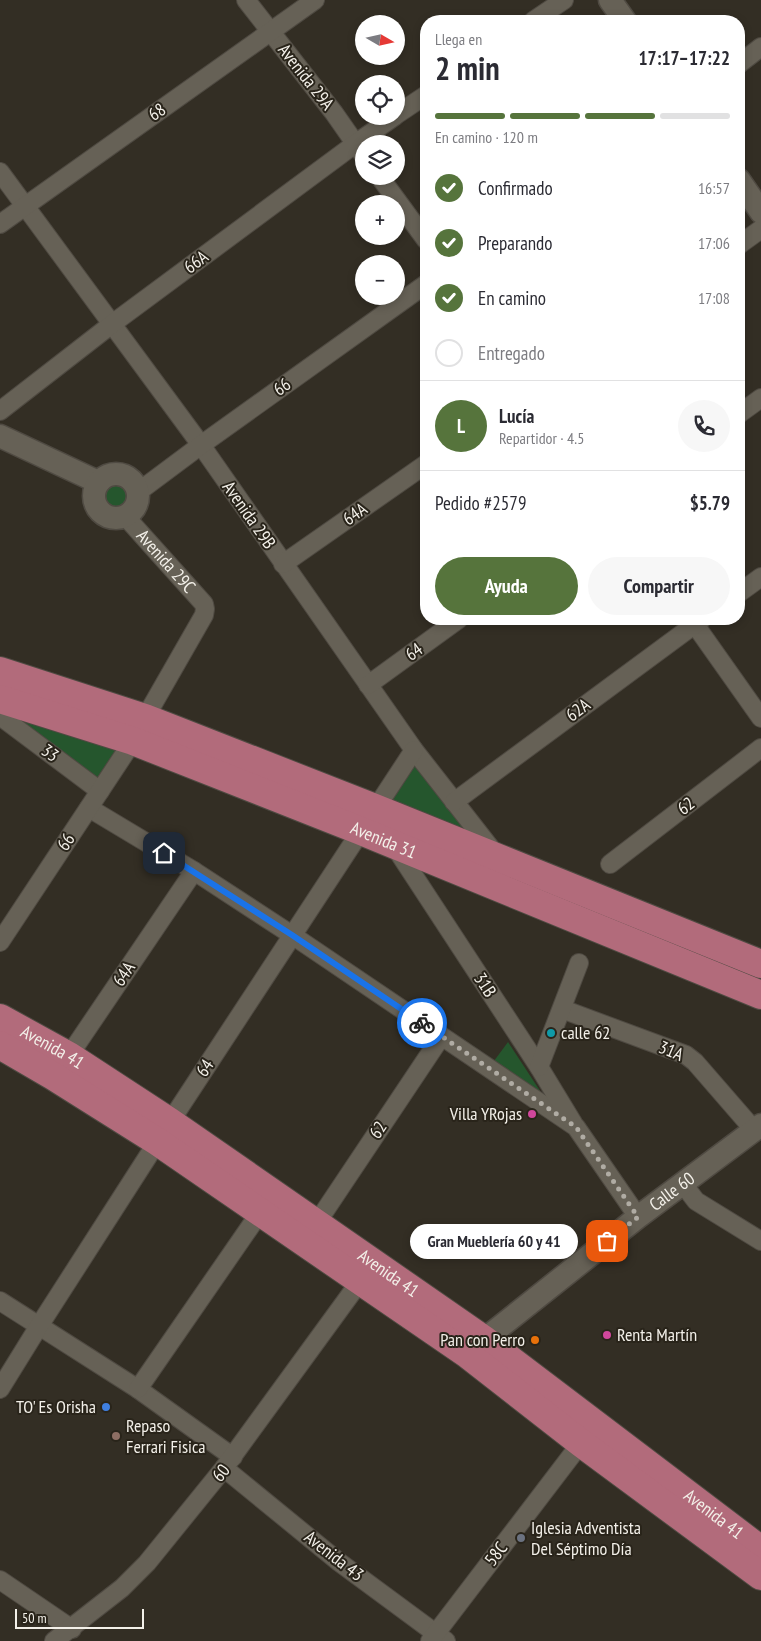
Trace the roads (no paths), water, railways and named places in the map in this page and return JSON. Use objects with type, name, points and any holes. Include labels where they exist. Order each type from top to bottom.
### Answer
[{"type":"main road","name":"Avenida 31","points":[[0,671],[139,730],[368,820],[498,858],[761,964]]},
{"type":"main road","name":"Avenida 31","points":[[0,698],[139,730]]},
{"type":"main road","name":"Avenida 31","points":[[368,820],[393,844],[761,995]]},
{"type":"main road","name":"Avenida 41","points":[[0,1018],[61,1066],[164,1132],[316,1224],[475,1346],[761,1550]]},
{"type":"main road","name":"Avenida 41","points":[[0,1045],[61,1066]]},
{"type":"main road","name":"Avenida 41","points":[[164,1132],[261,1211],[361,1280],[475,1346],[581,1443],[761,1576]]},
{"type":"street","name":"Avenida 29A","points":[[246,0],[334,113],[355,144]]},
{"type":"street","name":"68","points":[[0,224],[314,0]]},
{"type":"street","points":[[542,15],[564,0]]},
{"type":"street","points":[[610,0],[621,15]]},
{"type":"street","points":[[745,59],[761,47]]},
{"type":"street","name":"66A","points":[[405,110],[420,99]]},
{"type":"street","name":"66A","points":[[375,135],[386,125]]},
{"type":"street","name":"66A","points":[[0,411],[112,324],[355,153]]},
{"type":"street","name":"Avenida 29B","points":[[0,172],[201,445],[414,750],[498,858]]},
{"type":"street","points":[[386,185],[420,232]]},
{"type":"street","points":[[745,189],[761,212]]},
{"type":"street","points":[[745,241],[761,229]]},
{"type":"street","name":"66","points":[[138,492],[420,288]]},
{"type":"street","points":[[745,410],[761,398]]},
{"type":"street","points":[[0,436],[98,482]]},
{"type":"street","name":"64A","points":[[283,564],[420,468]]},
{"type":"street","points":[[111,473],[126,475],[136,485],[138,492],[138,500],[135,506],[125,516],[111,518],[98,510],[93,496],[94,488],[98,482],[111,473]]},
{"type":"street","name":"Avenida 29C","points":[[125,516],[204,604],[205,609]]},
{"type":"street","points":[[745,589],[761,577]]},
{"type":"street","name":"66","points":[[0,942],[139,730],[204,615],[205,609]]},
{"type":"street","name":"64","points":[[368,685],[451,625]]},
{"type":"street","name":"62A","points":[[454,802],[691,625]]},
{"type":"street","points":[[699,625],[761,718]]},
{"type":"street","name":"33","points":[[0,716],[100,791]]},
{"type":"street","name":"62","points":[[610,864],[761,748]]},
{"type":"street","name":"64","points":[[0,1389],[164,1132],[414,750]]},
{"type":"street","points":[[89,808],[194,871],[292,935],[576,1127]]},
{"type":"street","name":"31B","points":[[393,844],[539,1067],[576,1127],[638,1217]]},
{"type":"street","name":"64A","points":[[61,1066],[194,871]]},
{"type":"street","points":[[539,1067],[579,963]]},
{"type":"street","name":"31A","points":[[562,1009],[686,1055],[696,1062],[757,1128]]},
{"type":"street","name":"62","points":[[316,1224],[441,1037]]},
{"type":"street","name":"Calle 60","points":[[475,1346],[638,1217],[757,1128]]},
{"type":"street","points":[[683,1184],[696,1201],[761,1241]]},
{"type":"street","points":[[138,1389],[261,1211]]},
{"type":"street","name":"60","points":[[54,1641],[72,1629],[122,1588],[147,1563],[229,1463],[361,1280]]},
{"type":"street","name":"Avenida 43","points":[[0,1301],[138,1389],[229,1463],[339,1562],[437,1638]]},
{"type":"street","name":"58C","points":[[437,1638],[581,1443]]},
{"type":"street","points":[[0,1580],[72,1629]]},
{"type":"place","name":"calle 62","points":[[551,1033]]},
{"type":"place","name":"Villa YRojas","points":[[532,1114]]},
{"type":"place","name":"Gran Mueblería 60 y 41","points":[[607,1241]]},
{"type":"place","name":"Renta Martín","points":[[607,1335]]},
{"type":"place","name":"Pan con Perro","points":[[535,1340]]},
{"type":"place","name":"TO' Es Orisha","points":[[106,1407]]},
{"type":"place","name":"Repaso Ferrari Fisica","points":[[116,1436]]},
{"type":"place","name":"Iglesia Adventista Del Séptimo Día","points":[[521,1538]]}]
